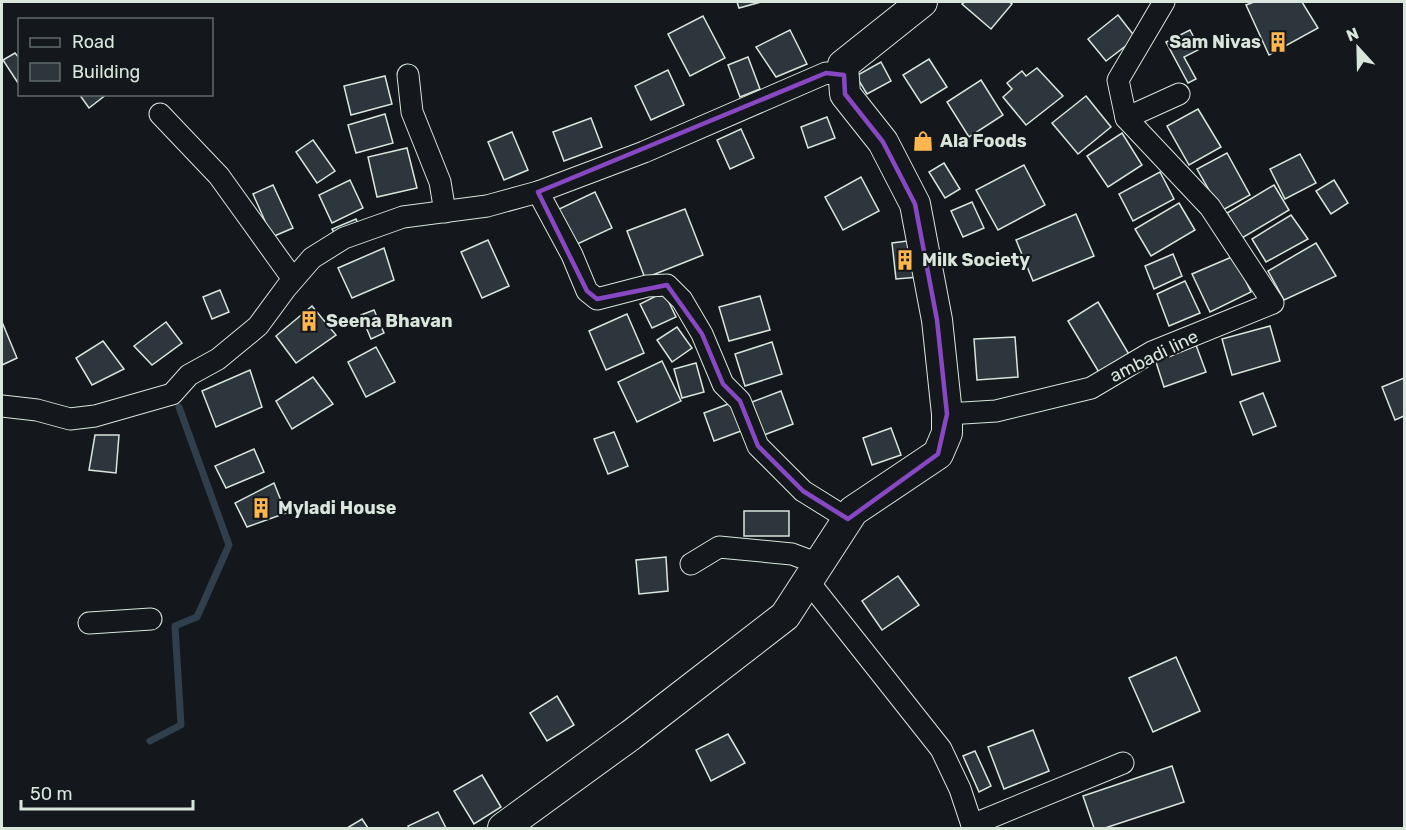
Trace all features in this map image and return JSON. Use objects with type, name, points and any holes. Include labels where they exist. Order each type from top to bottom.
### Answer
[{"type":"main road","points":[[503,828],[631,735],[785,616],[853,511],[938,454],[946,433],[947,414],[937,320],[915,204],[883,142],[845,94],[843,65],[922,2]]},
{"type":"street","points":[[1164,2],[1118,80],[1126,118],[1179,93]]},
{"type":"street","points":[[2,406],[37,410],[70,419],[95,416],[172,394],[189,375],[218,359],[258,326],[293,279],[312,258],[344,238],[403,217],[487,206],[538,192],[644,152],[826,73],[844,75]]},
{"type":"street","points":[[408,75],[412,112],[440,182],[445,212]]},
{"type":"street","points":[[160,114],[219,176],[293,279]]},
{"type":"street","name":"ambadi line","points":[[947,414],[996,411],[1091,388],[1152,352],[1273,303],[1226,228],[1210,207],[1126,118]]},
{"type":"street","points":[[538,192],[572,255],[586,291],[597,299],[647,286],[667,285],[682,300],[702,334],[723,384],[740,401],[758,446],[803,491],[848,519]]},
{"type":"street","points":[[692,564],[719,547],[792,554],[814,572],[941,749],[960,789],[972,827],[1123,763]]},
{"type":"street","points":[[89,623],[151,619]]},
{"type":"highlighted area","points":[[826,73],[844,75],[845,94],[883,142],[915,204],[937,320],[947,414],[938,454],[848,519],[803,491],[758,446],[740,401],[723,384],[702,334],[667,285],[597,299],[587,291],[538,192]]},
{"type":"building","points":[[737,2],[761,2],[739,8]]},
{"type":"building","points":[[965,2],[1009,2],[1012,4],[991,29],[962,4]]},
{"type":"building","name":"Sam Nivas","points":[[1254,2],[1302,2],[1318,28],[1269,55],[1246,5]]},
{"type":"building","points":[[1118,15],[1136,38],[1106,61],[1088,39]]},
{"type":"building","points":[[703,16],[725,58],[690,76],[668,34]]},
{"type":"building","points":[[790,30],[807,64],[776,77],[756,47]]},
{"type":"building","points":[[1190,30],[1200,49],[1184,57],[1196,79],[1188,83],[1166,42]]},
{"type":"building","points":[[15,53],[18,57],[18,83],[3,60]]},
{"type":"building","points":[[748,57],[760,89],[740,97],[728,65]]},
{"type":"building","points":[[929,59],[947,87],[921,103],[903,75]]},
{"type":"building","points":[[881,62],[891,81],[867,94],[856,76]]},
{"type":"building","points":[[1037,68],[1063,96],[1026,125],[1003,97],[1012,89],[1007,83],[1022,71],[1026,76]]},
{"type":"building","points":[[668,70],[684,105],[651,120],[635,86]]},
{"type":"building","points":[[385,76],[392,104],[351,115],[344,86]]},
{"type":"building","points":[[981,80],[1003,115],[969,137],[947,102]]},
{"type":"building","points":[[80,96],[104,96],[89,108]]},
{"type":"building","points":[[1086,96],[1111,127],[1078,154],[1052,123]]},
{"type":"building","points":[[1198,109],[1221,147],[1189,165],[1167,126]]},
{"type":"building","points":[[385,114],[393,143],[356,153],[348,125]]},
{"type":"building","points":[[827,117],[835,138],[808,148],[801,127]]},
{"type":"building","points":[[591,118],[602,147],[564,161],[553,132]]},
{"type":"building","points":[[741,129],[754,158],[730,169],[717,140]]},
{"type":"building","points":[[512,132],[528,170],[504,180],[488,142]]},
{"type":"building","points":[[1122,133],[1142,165],[1108,187],[1087,156]]},
{"type":"building","points":[[313,140],[335,171],[317,183],[296,152]]},
{"type":"building","points":[[407,148],[417,188],[377,197],[368,157]]},
{"type":"building","points":[[1227,153],[1250,195],[1221,211],[1197,169]]},
{"type":"building","points":[[1300,154],[1316,183],[1285,199],[1270,169]]},
{"type":"building","points":[[944,163],[960,189],[945,198],[929,172]]},
{"type":"building","points":[[1024,165],[1045,205],[998,230],[976,190]]},
{"type":"building","points":[[1160,172],[1174,199],[1133,221],[1119,194]]},
{"type":"building","points":[[861,177],[879,211],[843,230],[825,197]]},
{"type":"building","points":[[350,180],[363,208],[332,223],[319,195]]},
{"type":"building","points":[[1334,180],[1348,203],[1331,214],[1316,191]]},
{"type":"building","points":[[273,185],[293,228],[272,237],[253,194]]},
{"type":"building","points":[[1274,185],[1289,210],[1242,238],[1227,213]]},
{"type":"building","points":[[595,192],[612,228],[573,246],[557,210]]},
{"type":"building","points":[[972,202],[984,228],[963,237],[951,211]]},
{"type":"building","points":[[1179,203],[1195,230],[1151,256],[1135,229]]},
{"type":"building","points":[[685,209],[703,255],[645,278],[627,231]]},
{"type":"building","points":[[1076,214],[1094,256],[1033,281],[1016,240]]},
{"type":"building","points":[[1291,215],[1308,239],[1266,262],[1252,239]]},
{"type":"building","points":[[356,219],[359,226],[336,236],[332,229]]},
{"type":"building","points":[[488,240],[509,286],[482,298],[461,252]]},
{"type":"building","name":"Milk Society","points":[[915,240],[919,277],[896,279],[892,243]]},
{"type":"building","points":[[1316,243],[1336,276],[1284,300],[1268,271]]},
{"type":"building","points":[[384,248],[394,280],[352,298],[338,268]]},
{"type":"building","points":[[1173,254],[1182,276],[1154,289],[1145,266]]},
{"type":"building","points":[[1234,256],[1251,292],[1210,312],[1192,274]]},
{"type":"building","points":[[1185,281],[1200,313],[1169,326],[1157,294]]},
{"type":"building","points":[[220,290],[229,312],[212,319],[203,297]]},
{"type":"building","points":[[664,292],[676,317],[652,328],[640,304]]},
{"type":"building","points":[[760,296],[770,330],[729,341],[719,307]]},
{"type":"building","points":[[1098,302],[1130,356],[1100,374],[1068,321]]},
{"type":"building","name":"Seena Bhavan","points":[[312,306],[336,335],[296,363],[276,336]]},
{"type":"building","points":[[374,310],[384,333],[371,339],[361,315]]},
{"type":"building","points":[[627,314],[644,353],[606,370],[589,331]]},
{"type":"building","points":[[2,322],[17,358],[2,365]]},
{"type":"building","points":[[166,322],[182,343],[152,365],[134,346]]},
{"type":"building","points":[[1270,326],[1280,361],[1232,375],[1222,339]]},
{"type":"building","points":[[677,327],[692,348],[672,362],[657,340]]},
{"type":"building","points":[[1015,337],[1018,377],[977,380],[974,339]]},
{"type":"building","points":[[103,341],[124,369],[92,385],[76,358]]},
{"type":"building","points":[[772,342],[782,374],[745,386],[735,354]]},
{"type":"building","points":[[1196,345],[1206,372],[1164,387],[1155,359]]},
{"type":"building","points":[[376,347],[395,382],[366,397],[348,362]]},
{"type":"building","points":[[662,361],[681,401],[637,422],[618,382]]},
{"type":"building","points":[[696,363],[704,392],[682,398],[674,369]]},
{"type":"building","points":[[250,370],[262,407],[216,427],[202,391]]},
{"type":"building","points":[[313,377],[333,404],[292,429],[276,401]]},
{"type":"building","points":[[1404,378],[1404,416],[1395,420],[1382,387]]},
{"type":"building","points":[[781,391],[793,424],[764,435],[752,402]]},
{"type":"building","points":[[1263,393],[1276,426],[1253,435],[1240,402]]},
{"type":"building","points":[[731,403],[741,431],[714,441],[704,413]]},
{"type":"building","points":[[891,428],[901,455],[872,465],[863,438]]},
{"type":"building","points":[[614,432],[628,466],[608,474],[594,439]]},
{"type":"building","points":[[95,435],[119,435],[116,473],[89,470]]},
{"type":"building","points":[[254,449],[264,472],[226,488],[215,466]]},
{"type":"building","name":"Myladi House","points":[[274,483],[286,513],[247,527],[235,503]]},
{"type":"building","points":[[744,511],[789,511],[789,536],[744,536]]},
{"type":"building","points":[[666,557],[668,591],[639,594],[636,560]]},
{"type":"building","points":[[898,576],[919,605],[882,630],[862,601]]},
{"type":"building","points":[[1176,657],[1200,711],[1153,732],[1129,678]]},
{"type":"building","points":[[557,696],[574,725],[547,741],[530,713]]},
{"type":"building","points":[[1033,730],[1049,771],[1004,789],[988,747]]},
{"type":"building","points":[[728,734],[745,763],[711,781],[696,750]]},
{"type":"building","points":[[975,751],[991,786],[979,792],[963,756]]},
{"type":"building","points":[[1172,766],[1184,802],[1105,828],[1094,828],[1083,796]]},
{"type":"building","points":[[482,775],[501,807],[474,824],[454,791]]},
{"type":"building","points":[[438,812],[446,828],[409,828],[408,826]]},
{"type":"building","points":[[362,819],[368,828],[347,828]]},
{"type":"waterway","points":[[150,741],[181,725],[175,626],[197,617],[229,545],[179,407]]},
{"type":"place","name":"Sam Nivas","points":[[1278,42]]},
{"type":"place","name":"Ala Foods","points":[[923,141]]},
{"type":"place","name":"Milk Society","points":[[905,260]]},
{"type":"place","name":"Seena Bhavan","points":[[309,321]]},
{"type":"place","name":"Myladi House","points":[[261,508]]}]
